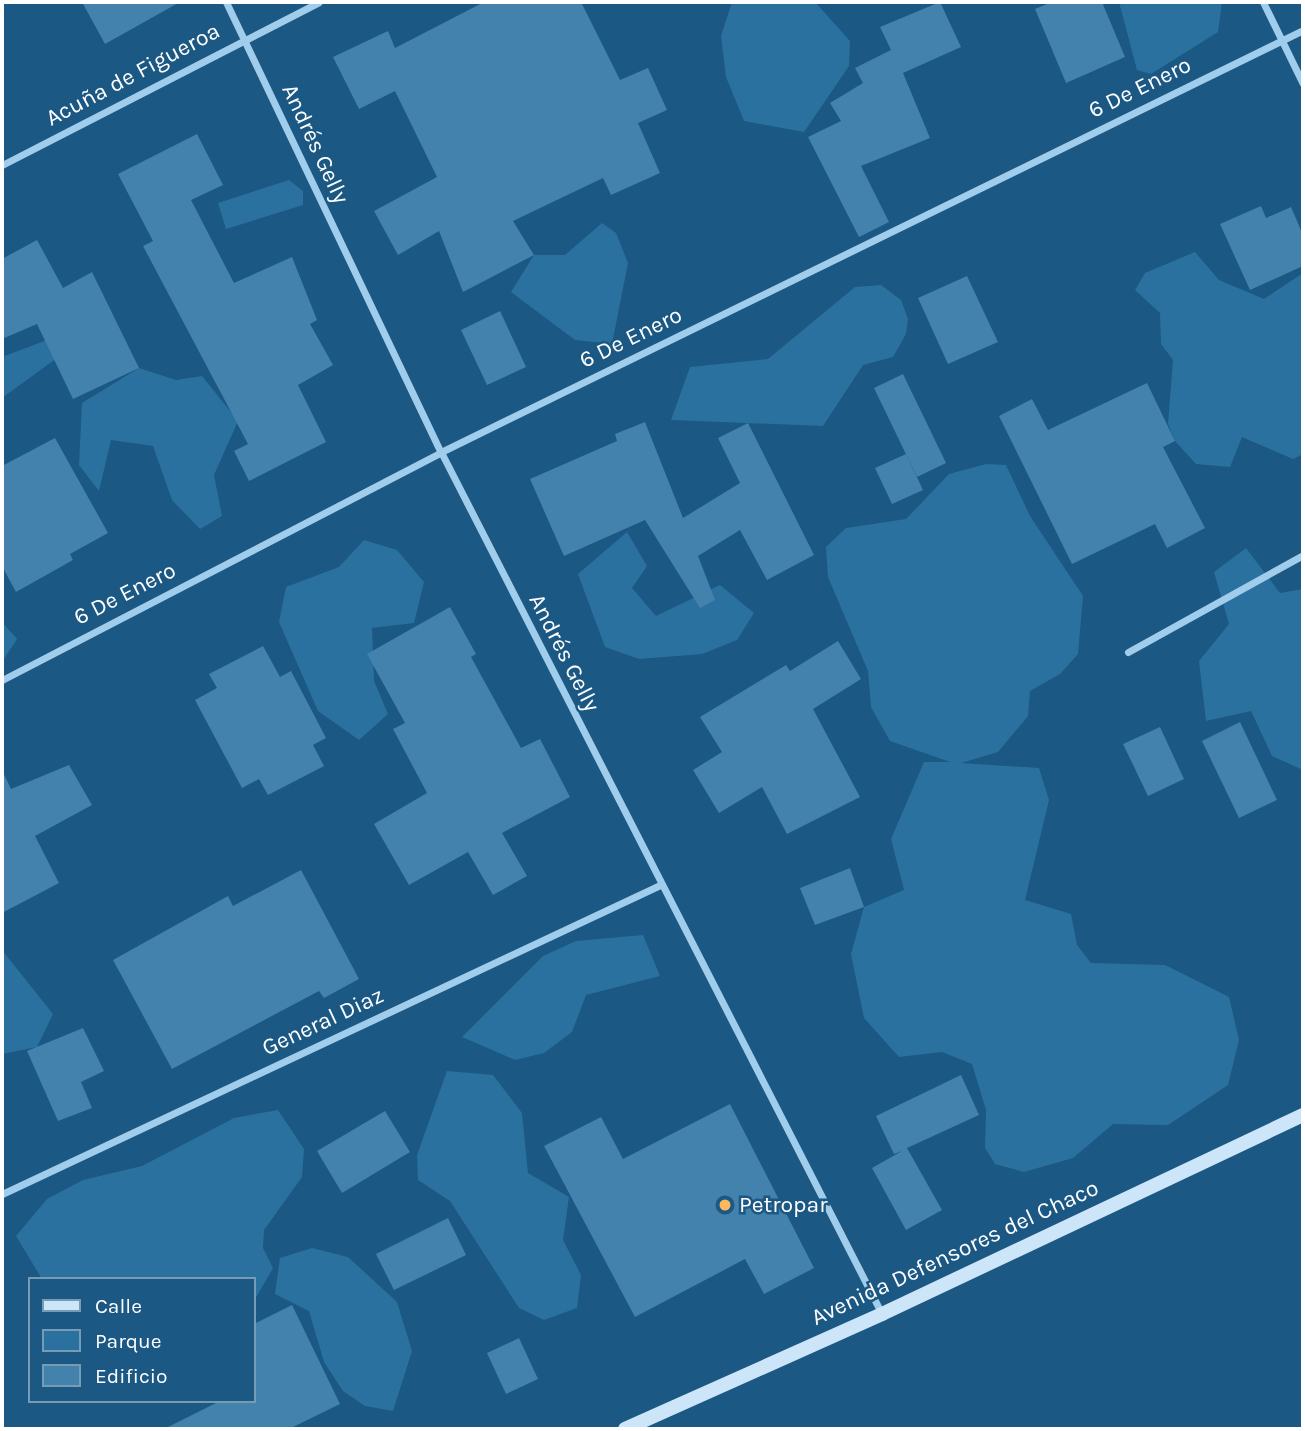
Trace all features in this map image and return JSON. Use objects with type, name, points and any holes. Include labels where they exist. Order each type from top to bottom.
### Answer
[{"type":"main road","name":"Avenida Defensores del Chaco","points":[[625,1429],[882,1314],[1303,1115]]},
{"type":"street","name":"Andrés Gelly","points":[[226,2],[441,452],[660,885],[882,1314]]},
{"type":"street","name":"Acuña de Figueroa","points":[[2,165],[244,38],[319,2]]},
{"type":"street","points":[[1263,2],[1303,84]]},
{"type":"street","name":"6 De Enero","points":[[2,680],[441,452],[1303,30]]},
{"type":"street","points":[[1128,652],[1303,555]]},
{"type":"street","name":"General Diaz","points":[[2,1194],[660,885]]},
{"type":"green space","points":[[732,2],[815,2],[850,41],[849,66],[804,132],[744,121],[726,77],[721,36]]},
{"type":"green space","points":[[1119,2],[1222,2],[1218,32],[1151,74],[1137,70]]},
{"type":"green space","points":[[289,180],[303,191],[303,205],[226,229],[218,203]]},
{"type":"green space","points":[[602,223],[616,233],[628,263],[612,344],[575,340],[511,292],[534,255],[565,255]]},
{"type":"green space","points":[[1195,252],[1219,280],[1264,299],[1303,273],[1303,454],[1293,459],[1242,437],[1230,467],[1196,464],[1175,441],[1168,424],[1173,360],[1161,344],[1160,313],[1135,290],[1145,273]]},
{"type":"green space","points":[[881,285],[901,300],[908,319],[906,334],[893,357],[863,365],[823,426],[671,420],[690,367],[768,359],[855,287]]},
{"type":"green space","points":[[47,340],[57,358],[2,398],[2,357]]},
{"type":"green space","points":[[139,368],[176,380],[202,376],[238,421],[214,475],[222,516],[200,529],[172,500],[153,446],[111,440],[99,491],[79,465],[82,403]]},
{"type":"green space","points":[[986,464],[1006,465],[1030,516],[1083,596],[1078,654],[1060,674],[1030,691],[1028,716],[998,752],[961,763],[1039,768],[1049,800],[1025,900],[1071,914],[1077,945],[1091,963],[1165,965],[1229,997],[1239,1040],[1228,1085],[1168,1125],[1113,1124],[1073,1158],[1024,1172],[995,1164],[985,1148],[986,1110],[972,1064],[942,1052],[899,1057],[864,1018],[851,954],[864,907],[904,890],[891,839],[924,762],[950,762],[890,741],[871,707],[868,671],[828,577],[826,547],[846,528],[906,519],[949,474]]},
{"type":"green space","points":[[627,532],[647,566],[632,588],[656,616],[720,585],[754,613],[737,640],[702,654],[639,659],[605,647],[578,574]]},
{"type":"green space","points":[[364,540],[397,550],[424,582],[414,623],[372,628],[374,681],[388,714],[359,740],[318,711],[279,622],[286,587],[339,567]]},
{"type":"green space","points":[[1246,548],[1280,593],[1303,589],[1303,770],[1272,756],[1251,711],[1206,721],[1199,661],[1229,624],[1214,572]]},
{"type":"green space","points":[[2,622],[17,639],[2,662]]},
{"type":"green space","points":[[643,935],[660,976],[586,995],[572,1032],[544,1053],[515,1060],[462,1037],[543,956],[576,941]]},
{"type":"green space","points":[[2,950],[53,1014],[37,1047],[2,1054]]},
{"type":"green space","points":[[447,1071],[493,1075],[522,1113],[528,1173],[569,1197],[563,1240],[581,1275],[577,1308],[544,1320],[519,1308],[450,1201],[418,1180],[417,1155]]},
{"type":"green space","points":[[278,1110],[304,1149],[302,1177],[264,1230],[263,1248],[273,1268],[256,1298],[256,1277],[41,1277],[16,1236],[47,1199],[83,1180],[142,1166],[234,1118]]},
{"type":"green space","points":[[312,1248],[348,1257],[397,1302],[412,1351],[393,1411],[365,1406],[343,1391],[324,1362],[309,1311],[275,1294],[280,1258]]},
{"type":"building","points":[[82,2],[180,2],[105,44]]},
{"type":"building","points":[[484,2],[581,2],[620,80],[648,68],[667,110],[638,123],[660,173],[611,195],[603,178],[513,221],[534,255],[463,292],[439,231],[398,255],[374,211],[437,177],[395,91],[359,109],[333,57],[388,31],[395,48]]},
{"type":"building","points":[[940,2],[961,47],[903,73],[930,138],[861,166],[889,222],[859,237],[808,137],[841,121],[830,103],[863,83],[855,68],[891,50],[880,27]]},
{"type":"building","points":[[1052,2],[1102,2],[1125,57],[1066,83],[1035,9]]},
{"type":"building","points":[[197,134],[223,185],[191,200],[234,283],[292,257],[317,320],[310,324],[333,365],[298,385],[326,442],[249,481],[234,451],[248,444],[143,246],[153,241],[118,174]]},
{"type":"building","points":[[1261,206],[1266,218],[1291,207],[1303,235],[1303,266],[1250,290],[1220,224]]},
{"type":"building","points":[[37,240],[63,288],[92,272],[139,368],[73,399],[37,324],[2,339],[2,259]]},
{"type":"building","points":[[967,276],[998,342],[948,364],[918,298]]},
{"type":"building","points":[[500,311],[526,367],[487,385],[461,330]]},
{"type":"building","points":[[903,374],[946,463],[917,477],[874,388]]},
{"type":"building","points":[[1147,383],[1175,441],[1163,447],[1205,528],[1167,548],[1155,524],[1072,564],[999,416],[1032,399],[1048,430]]},
{"type":"building","points":[[645,422],[683,518],[740,483],[718,438],[748,423],[814,555],[767,580],[740,530],[698,556],[715,600],[700,608],[645,520],[564,556],[530,479],[617,441],[615,434]]},
{"type":"building","points":[[55,438],[108,533],[70,554],[73,560],[16,592],[2,566],[2,466]]},
{"type":"building","points":[[906,454],[923,490],[892,504],[875,468]]},
{"type":"building","points":[[450,607],[476,654],[471,657],[521,748],[540,739],[570,797],[502,833],[527,876],[493,895],[468,852],[409,885],[374,824],[427,793],[393,729],[405,723],[367,654]]},
{"type":"building","points":[[838,641],[861,679],[813,709],[860,797],[787,834],[762,787],[719,813],[693,770],[722,752],[700,717],[786,665],[790,671]]},
{"type":"building","points":[[263,646],[280,677],[291,671],[326,738],[313,745],[324,766],[268,795],[259,779],[242,788],[195,700],[217,688],[209,674]]},
{"type":"building","points":[[1240,722],[1277,800],[1239,818],[1202,741]]},
{"type":"building","points":[[1160,727],[1184,779],[1148,796],[1123,744]]},
{"type":"building","points":[[69,765],[92,805],[35,836],[59,883],[2,913],[2,770],[11,789]]},
{"type":"building","points":[[850,868],[864,907],[815,925],[800,888]]},
{"type":"building","points":[[301,870],[359,979],[324,998],[319,991],[172,1069],[113,960],[228,896],[233,906]]},
{"type":"building","points":[[83,1028],[104,1071],[81,1082],[92,1108],[58,1121],[27,1051]]},
{"type":"building","points":[[961,1075],[979,1115],[907,1148],[942,1210],[906,1230],[872,1168],[902,1151],[894,1154],[876,1116]]},
{"type":"building","points":[[730,1104],[814,1268],[764,1294],[745,1259],[635,1317],[544,1146],[601,1117],[623,1159]]},
{"type":"building","points":[[385,1111],[410,1152],[342,1193],[317,1151]]},
{"type":"building","points":[[448,1218],[466,1255],[394,1290],[376,1254]]},
{"type":"building","points":[[292,1305],[340,1404],[289,1429],[164,1429],[216,1403],[256,1403],[256,1323]]},
{"type":"building","points":[[519,1338],[538,1379],[506,1394],[487,1353]]},
{"type":"place","name":"Petropar","points":[[725,1205]]}]
